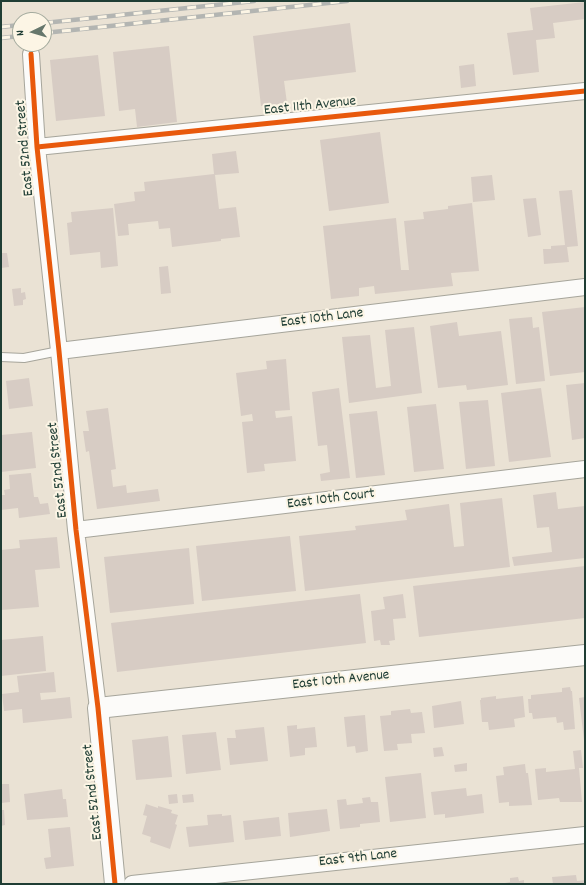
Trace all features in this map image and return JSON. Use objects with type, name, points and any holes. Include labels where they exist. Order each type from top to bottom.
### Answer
[{"type":"street","name":"East 52nd Street","points":[[31,54],[37,147],[59,351],[76,530],[98,708],[115,884]]},
{"type":"street","name":"East 11th Avenue","points":[[37,147],[585,91]]},
{"type":"street","name":"East 10th Lane","points":[[59,351],[585,287]]},
{"type":"street","name":"East 10th Court","points":[[76,530],[585,469]]},
{"type":"street","name":"East 10th Avenue","points":[[98,708],[585,655]]},
{"type":"street","name":"East 9th Lane","points":[[132,884],[585,835]]},
{"type":"lane","points":[[1,358],[24,358],[59,351]]},
{"type":"building","points":[[585,2],[585,19],[553,23],[555,38],[536,40],[539,72],[513,75],[507,33],[533,30],[530,8]]},
{"type":"building","points":[[350,23],[356,72],[284,81],[287,103],[261,106],[253,36]]},
{"type":"building","points":[[169,46],[177,122],[137,127],[135,109],[119,111],[113,52]]},
{"type":"building","points":[[98,55],[105,116],[56,121],[50,60]]},
{"type":"building","points":[[474,64],[476,86],[461,88],[459,66]]},
{"type":"building","points":[[380,132],[389,203],[329,211],[320,140]]},
{"type":"building","points":[[236,151],[239,173],[215,175],[219,209],[236,207],[240,237],[172,247],[170,228],[159,229],[158,221],[128,224],[129,235],[118,236],[114,204],[135,201],[134,192],[145,191],[144,182],[214,174],[212,154]]},
{"type":"building","points":[[492,175],[495,200],[473,202],[471,177]]},
{"type":"building","points":[[572,190],[578,246],[567,247],[569,262],[544,264],[543,249],[551,249],[551,246],[565,245],[559,191]]},
{"type":"building","points":[[536,198],[541,235],[528,237],[523,199]]},
{"type":"building","points":[[472,203],[479,271],[451,273],[453,286],[375,294],[374,286],[359,288],[359,296],[331,299],[323,226],[396,218],[401,270],[409,270],[404,221],[424,219],[423,212],[448,209],[448,206]]},
{"type":"building","points":[[113,208],[118,266],[101,268],[100,252],[70,255],[67,223],[72,222],[71,212]]},
{"type":"building","points":[[1,253],[7,253],[9,267],[1,268]]},
{"type":"building","points":[[168,266],[171,293],[161,294],[159,267]]},
{"type":"building","points":[[21,288],[21,293],[25,292],[26,299],[23,300],[23,305],[14,306],[12,289]]},
{"type":"building","points":[[585,307],[585,372],[550,376],[542,312]]},
{"type":"building","points":[[532,317],[533,328],[539,327],[545,381],[516,384],[509,319]]},
{"type":"building","points":[[457,322],[459,336],[501,331],[508,385],[467,390],[466,385],[438,388],[430,326]]},
{"type":"building","points":[[414,327],[422,393],[349,403],[342,337],[370,335],[376,388],[391,386],[385,330]]},
{"type":"building","points":[[286,359],[290,410],[275,411],[276,418],[292,416],[296,461],[264,464],[265,471],[247,473],[242,422],[253,421],[252,414],[241,416],[236,373],[267,369],[266,361]]},
{"type":"building","points":[[29,378],[33,406],[9,409],[6,381]]},
{"type":"building","points":[[585,383],[585,438],[572,440],[566,385]]},
{"type":"building","points":[[339,388],[350,478],[321,481],[320,474],[330,472],[327,445],[318,446],[312,392]]},
{"type":"building","points":[[541,388],[551,457],[509,462],[501,393]]},
{"type":"building","points":[[488,400],[495,466],[466,469],[459,402]]},
{"type":"building","points":[[436,404],[444,469],[414,472],[407,407]]},
{"type":"building","points":[[108,408],[116,469],[111,470],[113,487],[126,485],[127,493],[158,489],[160,501],[97,509],[89,451],[86,452],[83,431],[89,431],[86,411]]},
{"type":"building","points":[[377,411],[385,475],[356,478],[349,414]]},
{"type":"building","points":[[32,432],[36,468],[1,472],[1,435]]},
{"type":"building","points":[[31,473],[34,497],[38,497],[40,504],[48,503],[50,514],[19,518],[18,508],[1,510],[1,495],[5,495],[4,490],[10,489],[9,475]]},
{"type":"building","points":[[556,492],[558,509],[585,506],[585,558],[514,566],[512,557],[552,552],[549,527],[537,528],[533,495]]},
{"type":"building","points":[[502,498],[510,567],[305,591],[299,536],[356,530],[355,526],[407,520],[405,510],[449,504],[454,547],[464,546],[460,503]]},
{"type":"building","points":[[290,536],[296,591],[202,601],[196,546]]},
{"type":"building","points":[[57,537],[60,568],[35,570],[39,607],[1,610],[1,550],[20,548],[19,540]]},
{"type":"building","points":[[189,548],[194,604],[110,613],[104,557]]},
{"type":"building","points":[[585,566],[585,618],[419,637],[413,586]]},
{"type":"building","points":[[360,594],[366,643],[117,672],[111,623]]},
{"type":"building","points":[[403,594],[406,618],[393,619],[395,640],[389,641],[390,645],[381,645],[380,640],[374,641],[371,611],[385,609],[383,597]]},
{"type":"building","points":[[43,636],[46,671],[1,676],[1,640]]},
{"type":"building","points":[[54,672],[56,692],[40,693],[41,700],[70,697],[72,718],[23,723],[22,709],[4,711],[2,694],[19,692],[17,676]]},
{"type":"building","points":[[570,687],[572,691],[575,729],[564,730],[563,722],[557,723],[556,717],[533,719],[532,713],[529,713],[528,699],[531,699],[531,695],[562,692],[562,688]]},
{"type":"building","points":[[496,696],[496,699],[523,696],[525,717],[514,719],[515,727],[489,730],[488,722],[482,722],[481,698]]},
{"type":"building","points":[[585,697],[585,740],[584,740],[579,698]]},
{"type":"building","points":[[461,701],[464,724],[434,728],[432,706]]},
{"type":"building","points":[[410,709],[411,713],[422,712],[425,733],[411,734],[412,743],[397,744],[398,750],[384,751],[380,716],[391,715],[391,711]]},
{"type":"building","points":[[365,715],[368,751],[356,753],[355,746],[347,747],[344,717]]},
{"type":"building","points":[[297,725],[297,729],[315,727],[317,747],[305,748],[305,755],[290,757],[287,726]]},
{"type":"building","points":[[264,727],[268,761],[230,765],[227,738],[236,738],[235,730]]},
{"type":"building","points":[[216,732],[221,770],[186,774],[182,735]]},
{"type":"building","points":[[168,736],[172,777],[136,780],[132,740]]},
{"type":"building","points":[[442,747],[444,756],[434,757],[433,748]]},
{"type":"building","points":[[581,750],[583,768],[579,768],[582,802],[560,802],[559,798],[538,800],[535,769],[546,768],[546,772],[575,769],[573,751]]},
{"type":"building","points":[[467,763],[467,771],[455,772],[454,765]]},
{"type":"building","points":[[525,764],[526,773],[528,773],[532,805],[509,806],[509,802],[499,803],[496,776],[504,775],[503,767]]},
{"type":"building","points":[[421,773],[426,818],[390,822],[385,777]]},
{"type":"building","points":[[1,784],[9,784],[10,802],[1,803]]},
{"type":"building","points":[[466,788],[467,796],[482,794],[484,813],[445,818],[445,814],[434,815],[431,792]]},
{"type":"building","points":[[62,789],[63,799],[66,799],[68,817],[27,820],[24,794]]},
{"type":"building","points":[[177,794],[178,803],[169,804],[168,795]]},
{"type":"building","points":[[193,794],[194,802],[183,803],[182,795]]},
{"type":"building","points":[[370,797],[371,802],[378,802],[380,822],[360,824],[360,827],[340,829],[337,800],[346,799],[347,805],[363,803],[362,798]]},
{"type":"building","points":[[146,804],[172,810],[171,813],[178,815],[175,824],[177,825],[170,849],[150,842],[151,837],[142,834],[147,816],[143,815]]},
{"type":"building","points":[[327,809],[330,831],[290,837],[288,813]]},
{"type":"building","points":[[1,810],[4,810],[5,825],[1,826]]},
{"type":"building","points":[[222,814],[222,816],[231,815],[234,842],[189,847],[186,827],[208,825],[207,815]]},
{"type":"building","points":[[279,817],[281,836],[245,840],[243,821]]},
{"type":"building","points":[[70,827],[74,866],[46,869],[44,858],[51,857],[48,829]]},
{"type":"building","points":[[576,875],[577,881],[585,880],[585,884],[553,884],[552,877]]},
{"type":"building","points":[[518,877],[519,881],[524,880],[524,884],[500,884],[510,882],[510,878]]},
{"type":"railway","points":[[52,22],[254,1]]},
{"type":"railway","points":[[52,32],[347,1]]},
{"type":"railway","points":[[1,27],[12,26]]},
{"type":"railway","points":[[1,38],[12,37]]},
{"type":"cycle path","points":[[31,54],[37,147],[59,351],[76,530],[98,708],[115,884]]},
{"type":"cycle path","points":[[37,147],[585,91]]}]
